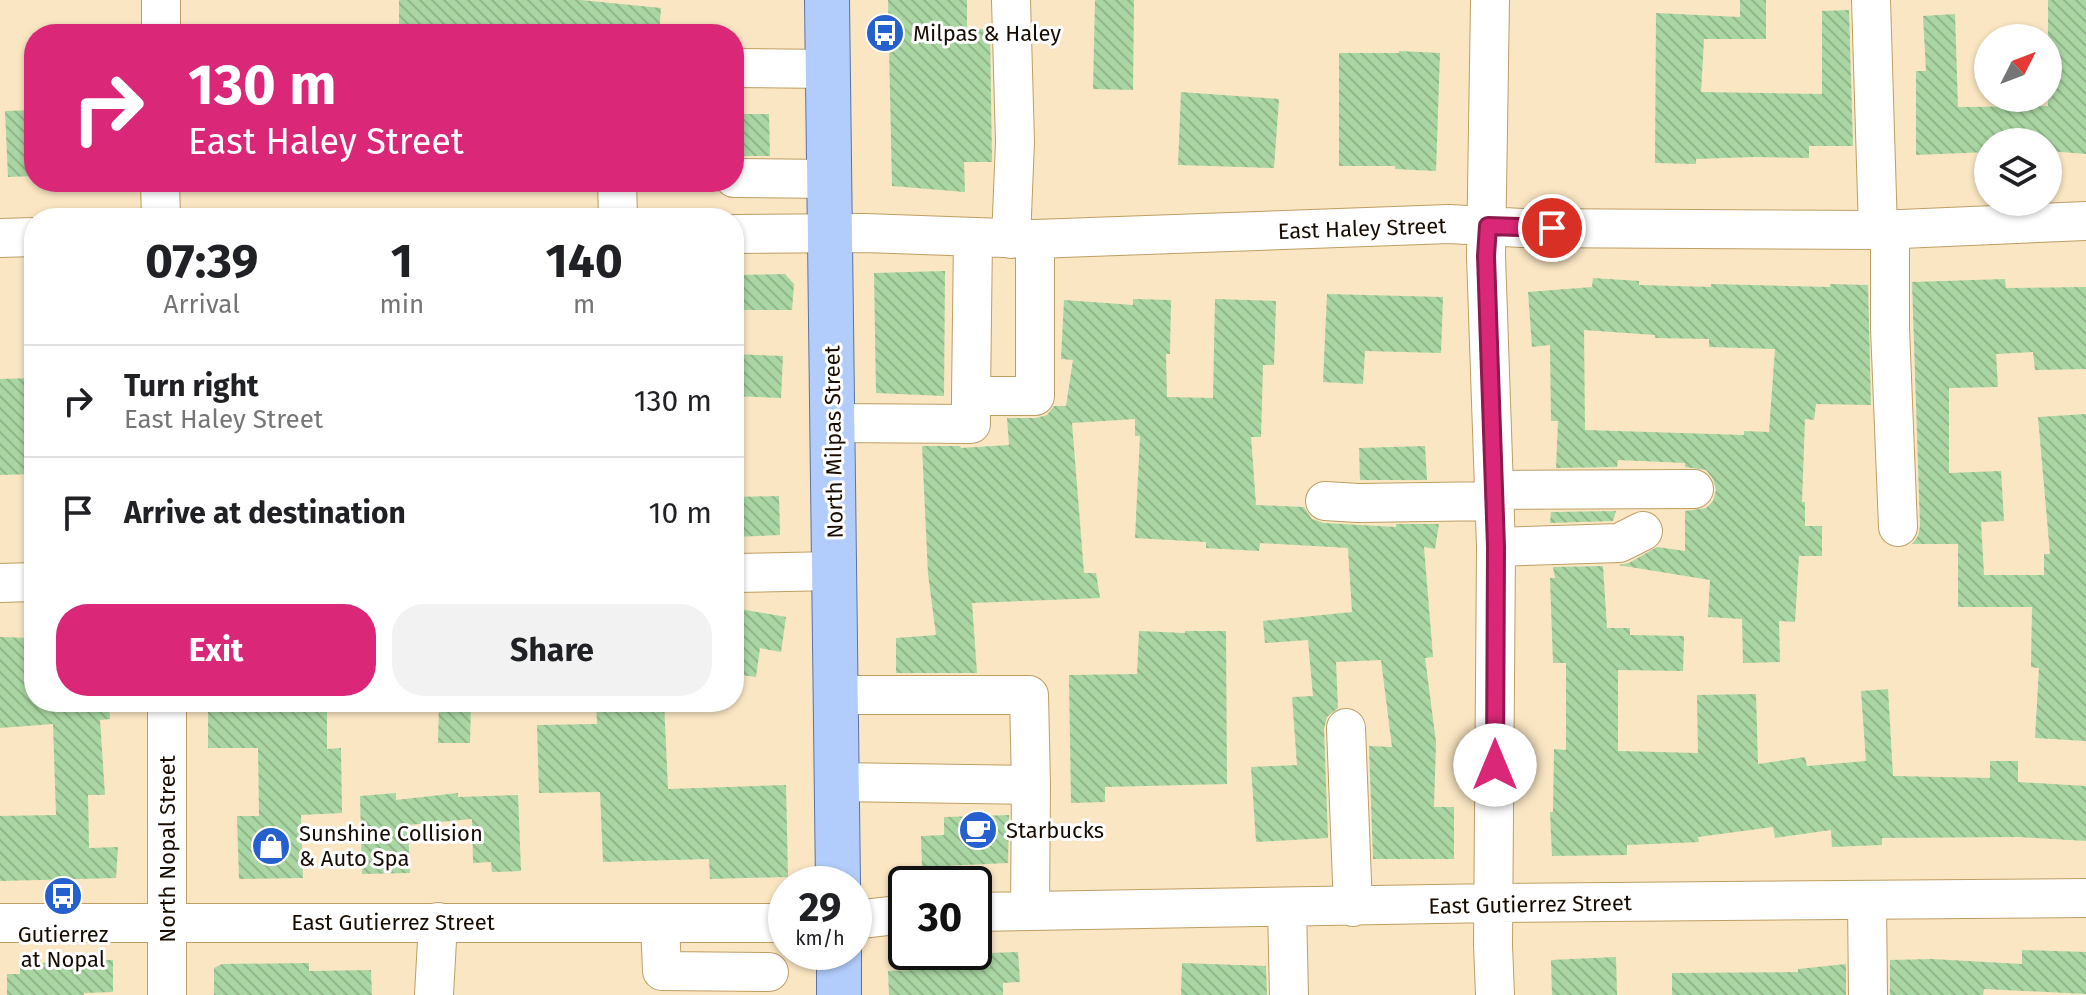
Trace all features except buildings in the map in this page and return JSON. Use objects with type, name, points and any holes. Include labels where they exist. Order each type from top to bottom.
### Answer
[{"type":"main road","name":"North Milpas Street","points":[[827,0],[838,866]]},
{"type":"main road","points":[[839,970],[839,995]]},
{"type":"street","points":[[161,0],[161,24]]},
{"type":"street","points":[[971,396],[1035,396],[1015,142],[1011,0]]},
{"type":"street","points":[[1490,0],[1486,256],[1496,547],[1495,995]]},
{"type":"street","points":[[1871,0],[1898,527]]},
{"type":"street","points":[[744,68],[829,69]]},
{"type":"street","points":[[744,178],[830,179]]},
{"type":"street","name":"East Haley Street","points":[[744,234],[831,233],[1023,239],[1449,224],[1884,230],[2086,221]]},
{"type":"street","points":[[0,238],[24,237]]},
{"type":"street","points":[[833,423],[971,424],[973,238]]},
{"type":"street","points":[[1325,501],[1358,503],[1694,489]]},
{"type":"street","points":[[1496,547],[1619,543],[1643,531]]},
{"type":"street","points":[[744,573],[834,571]]},
{"type":"street","points":[[0,583],[24,582]]},
{"type":"street","points":[[835,695],[1029,695],[1031,785],[1051,918]]},
{"type":"street","name":"North Nopal Street","points":[[167,712],[167,995]]},
{"type":"street","points":[[1346,728],[1353,907]]},
{"type":"street","points":[[836,782],[1031,785]]},
{"type":"street","name":"East Gutierrez Street","points":[[992,913],[1051,918],[1494,903],[2086,898]]},
{"type":"street","points":[[1867,900],[1868,995]]},
{"type":"street","points":[[1287,908],[1289,995]]},
{"type":"street","points":[[434,995],[438,922]]},
{"type":"street","name":"East Gutierrez Street","points":[[0,923],[768,923]]},
{"type":"street","points":[[660,923],[662,971],[769,972]]},
{"type":"place","name":"Milpas & Haley","points":[[885,33]]},
{"type":"place","name":"Starbucks","points":[[978,830]]},
{"type":"place","name":"Sunshine Collision & Auto Spa","points":[[271,846]]},
{"type":"place","name":"Gutierrez at Nopal","points":[[63,896]]},
{"type":"route","points":[[1495,765],[1496,547],[1486,256],[1488,226],[1552,228]]}]
